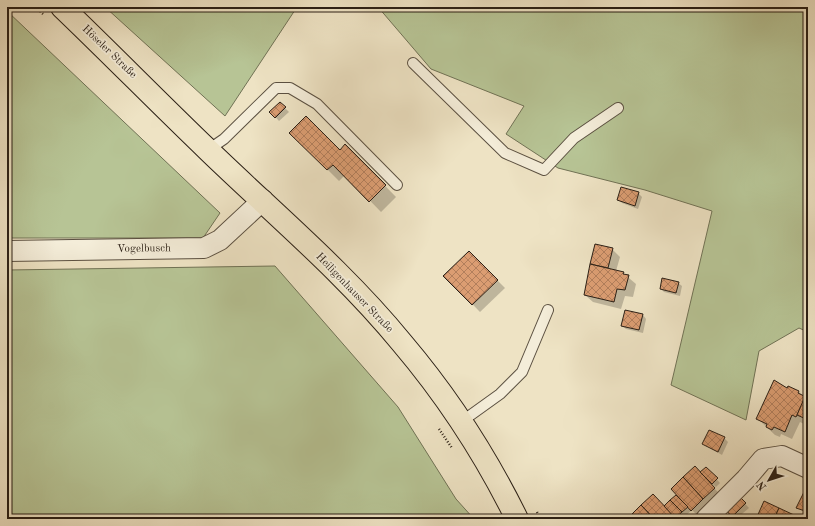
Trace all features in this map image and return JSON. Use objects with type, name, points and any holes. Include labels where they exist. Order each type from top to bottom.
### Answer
[{"type":"main road","name":"Höseler Straße","points":[[55,12],[155,97]]},
{"type":"main road","name":"Heiligenhauser Straße","points":[[155,97],[208,150],[263,200],[342,278],[402,342],[461,422],[487,464],[517,519]]},
{"type":"street","name":"Vogelbusch","points":[[7,250],[204,248],[220,240],[263,200]]},
{"type":"street","points":[[706,519],[746,479],[763,459],[782,456],[808,468]]},
{"type":"lane","points":[[413,63],[505,153],[544,170],[574,138],[618,108]]},
{"type":"lane","points":[[208,150],[224,139],[276,88],[290,88],[317,104],[397,185]]},
{"type":"lane","points":[[461,422],[500,394],[522,372],[548,310]]},
{"type":"path","points":[[36,7],[55,12]]},
{"type":"path","points":[[436,424],[454,450]]},
{"type":"green space","points":[[105,7],[297,7],[225,116]]},
{"type":"green space","points":[[378,7],[808,7],[808,332],[799,328],[759,351],[746,420],[671,385],[712,211],[645,190],[558,168],[506,134],[524,106],[431,69]]},
{"type":"green space","points":[[7,11],[220,213],[203,238],[7,238]]},
{"type":"green space","points":[[275,266],[398,407],[456,499],[474,519],[7,519],[7,270]]},
{"type":"building","points":[[280,102],[286,107],[275,118],[269,112]]},
{"type":"building","points":[[306,116],[340,150],[345,144],[386,185],[369,202],[333,165],[327,170],[289,133]]},
{"type":"building","points":[[621,187],[639,192],[635,206],[617,200]]},
{"type":"building","points":[[595,244],[613,248],[608,268],[590,264]]},
{"type":"building","points":[[469,251],[498,280],[472,305],[443,276]]},
{"type":"building","points":[[590,264],[624,272],[623,274],[629,275],[625,290],[617,289],[614,302],[584,295]]},
{"type":"building","points":[[662,278],[679,282],[676,293],[660,289]]},
{"type":"building","points":[[625,310],[643,314],[639,330],[621,326]]},
{"type":"building","points":[[774,380],[787,388],[788,386],[799,391],[798,393],[806,397],[796,417],[792,415],[785,432],[774,427],[772,430],[766,427],[767,424],[756,419]]},
{"type":"building","points":[[806,394],[808,395],[808,413],[806,419],[797,415]]},
{"type":"building","points":[[709,430],[725,437],[718,452],[702,444]]},
{"type":"building","points":[[695,466],[715,488],[703,499],[683,477]]},
{"type":"building","points":[[706,467],[718,478],[712,484],[700,472]]},
{"type":"building","points":[[683,477],[703,499],[691,511],[671,489]]},
{"type":"building","points":[[806,488],[808,489],[808,504],[805,511],[796,508]]},
{"type":"building","points":[[653,494],[674,516],[671,519],[654,519],[641,505]]},
{"type":"building","points":[[676,495],[688,507],[682,512],[670,500]]},
{"type":"building","points":[[740,497],[746,503],[732,517],[726,510]]},
{"type":"building","points":[[670,500],[682,512],[675,518],[664,506]]},
{"type":"building","points":[[764,501],[779,508],[774,519],[756,519]]},
{"type":"building","points":[[641,505],[654,519],[632,519],[629,517]]},
{"type":"building","points":[[779,508],[794,515],[792,519],[774,519]]}]
